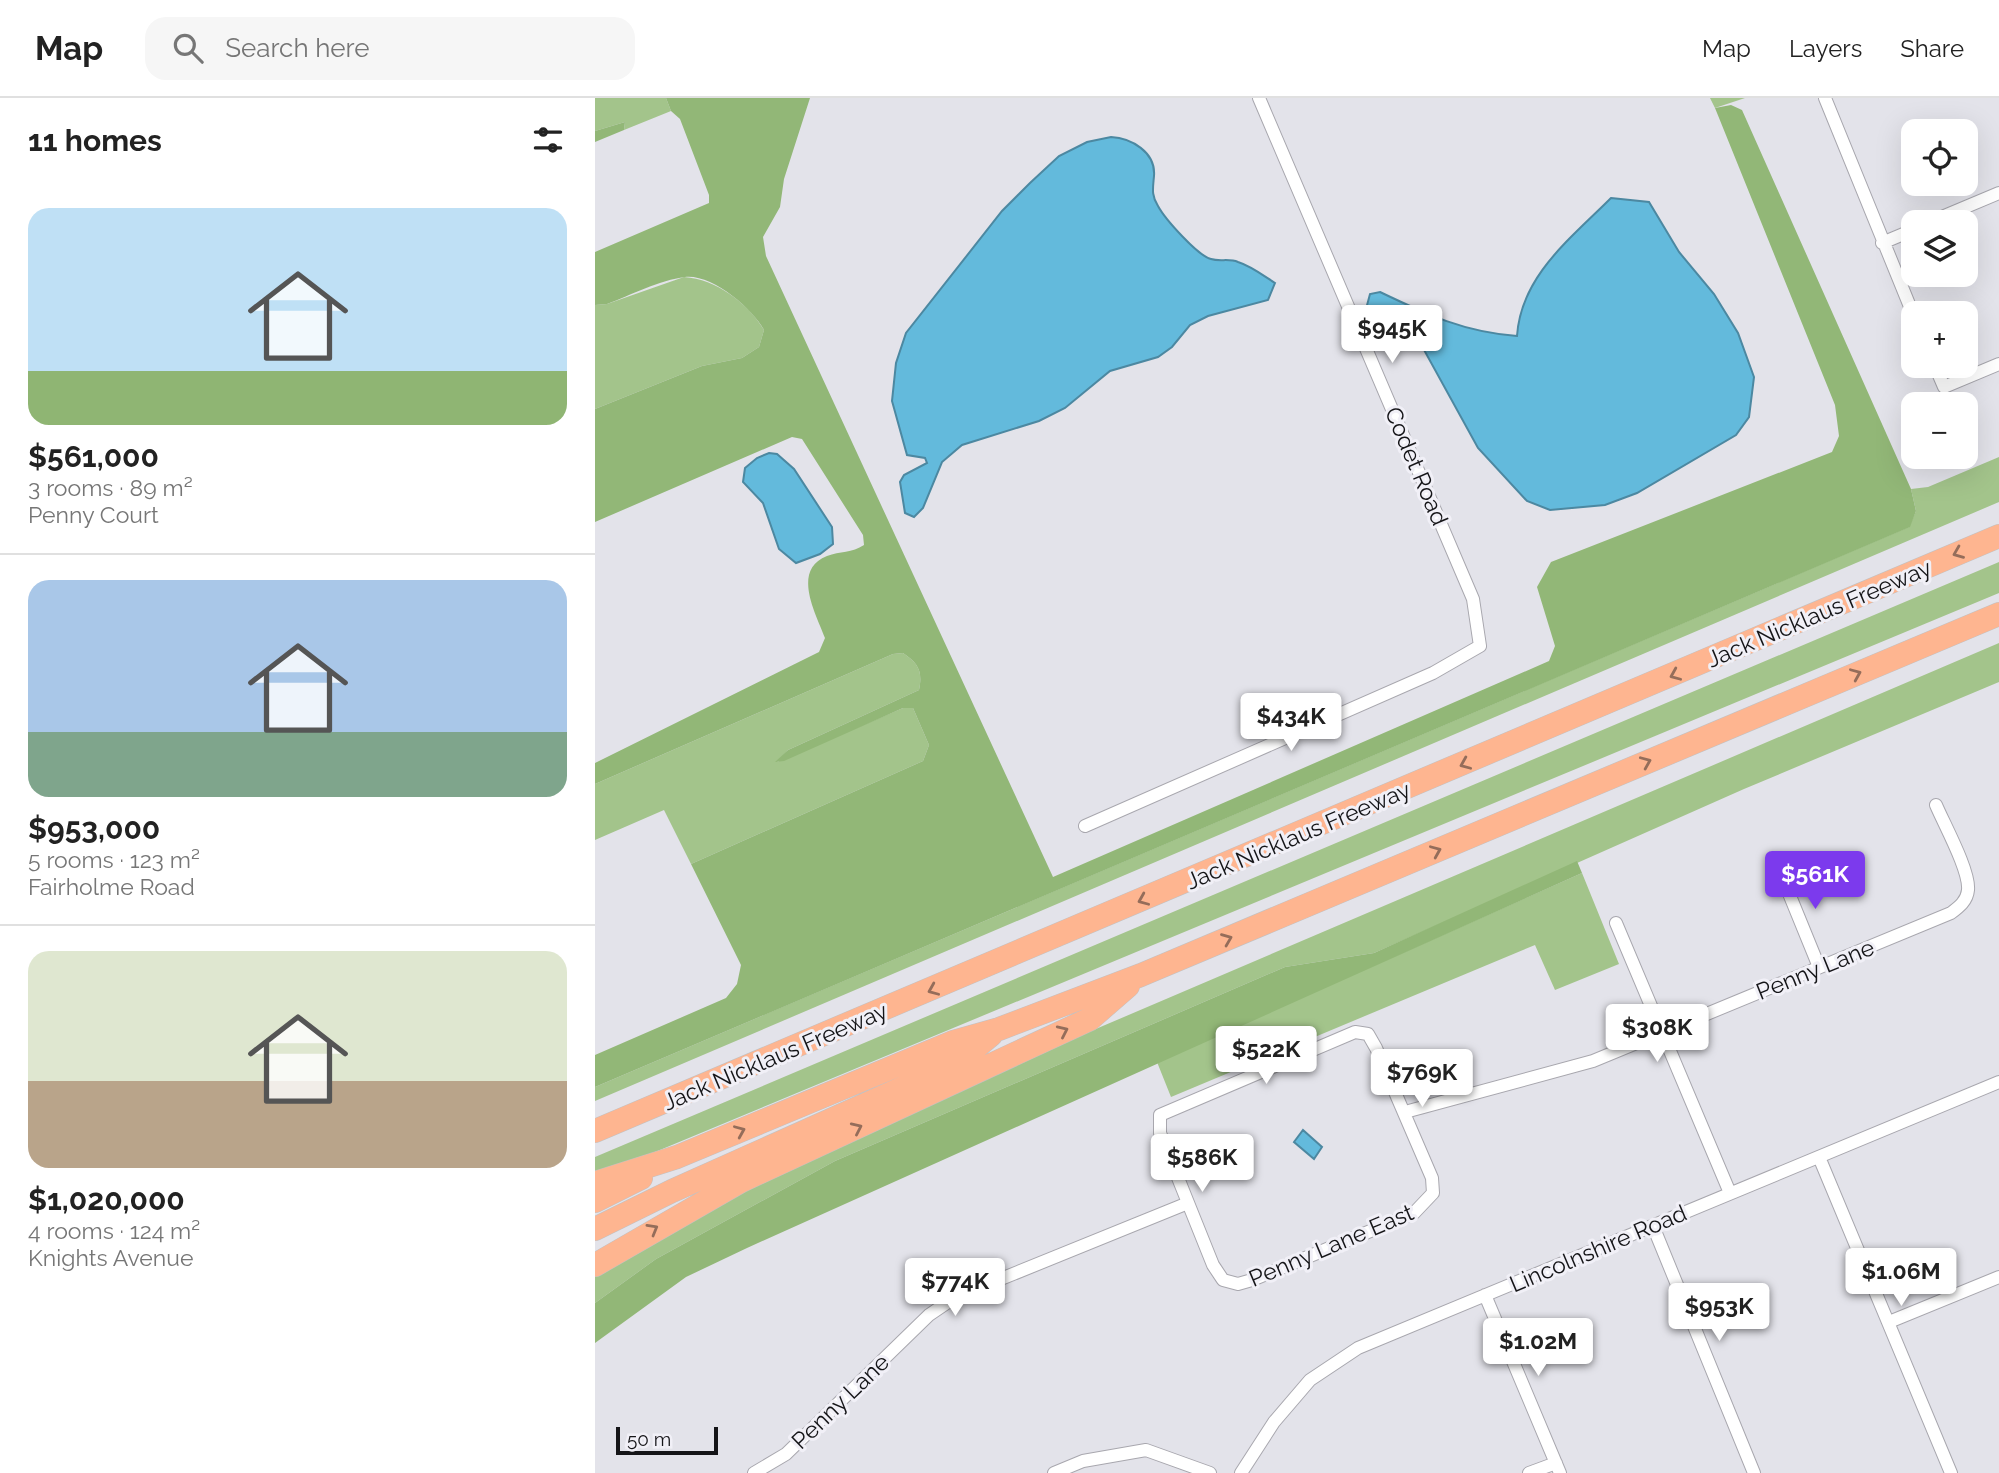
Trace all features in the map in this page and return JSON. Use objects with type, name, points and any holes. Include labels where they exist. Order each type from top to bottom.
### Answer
[{"type":"highway","name":"Jack Nicklaus Freeway","points":[[595,1131],[1999,536]]},
{"type":"highway","points":[[595,1183],[677,1157],[953,1042],[999,1029],[1141,975],[1999,614]]},
{"type":"highway","points":[[595,1265],[741,1181],[1090,1019],[1141,975]]},
{"type":"highway","points":[[595,1229],[672,1191],[955,1064],[999,1029]]},
{"type":"highway","points":[[595,1201],[677,1157]]},
{"type":"street","name":"Codet Road","points":[[1085,826],[1433,673],[1481,646],[1473,599],[1259,98]]},
{"type":"street","points":[[1825,98],[1907,301]]},
{"type":"street","points":[[1959,210],[1999,193]]},
{"type":"street","points":[[1882,243],[1901,235]]},
{"type":"street","points":[[1978,373],[1999,364]]},
{"type":"street","points":[[1940,378],[1944,387],[1966,378]]},
{"type":"street","name":"Penny Lane","points":[[1405,1112],[1593,1061],[1951,913],[1963,904],[1968,890],[1966,876],[1936,805]]},
{"type":"street","points":[[1779,869],[1819,967]]},
{"type":"street","points":[[1616,923],[1730,1193]]},
{"type":"street","points":[[1188,1203],[1160,1133],[1160,1115],[1343,1035],[1355,1032],[1368,1034],[1405,1112]]},
{"type":"street","name":"Lincolnshire Road","points":[[1241,1473],[1274,1422],[1310,1380],[1357,1348],[1999,1082]]},
{"type":"street","name":"Penny Lane East","points":[[1188,1203],[1213,1265],[1223,1280],[1238,1284],[1383,1226],[1420,1210],[1433,1193],[1432,1178],[1405,1112]]},
{"type":"street","points":[[1819,1157],[1951,1473]]},
{"type":"street","name":"Penny Lane","points":[[754,1473],[786,1454],[929,1315],[954,1298],[1188,1203]]},
{"type":"street","points":[[1653,1226],[1754,1473]]},
{"type":"street","points":[[1889,1322],[1999,1277]]},
{"type":"street","points":[[1485,1295],[1558,1468],[1529,1473]]},
{"type":"street","points":[[1054,1473],[1083,1461],[1146,1450],[1210,1473]]},
{"type":"green space","points":[[595,98],[666,98],[671,111],[624,130],[625,122],[595,131]]},
{"type":"green space","points":[[666,98],[810,98],[784,179],[780,207],[763,237],[766,256],[1053,877],[1549,661],[1555,646],[1537,587],[1551,562],[1832,452],[1839,436],[1835,405],[1715,108],[1731,105],[1742,110],[1911,489],[1916,511],[1910,527],[595,1087],[595,1055],[726,998],[737,984],[741,965],[691,864],[923,761],[929,745],[913,708],[903,708],[784,761],[775,762],[788,750],[919,690],[920,673],[916,664],[903,653],[893,654],[595,784],[595,763],[819,652],[825,638],[809,593],[810,571],[827,556],[864,545],[863,535],[802,439],[792,437],[595,522],[595,409],[702,366],[742,358],[759,347],[764,330],[750,312],[730,294],[696,278],[666,281],[607,304],[595,305],[595,252],[709,203],[709,195],[680,119],[671,111]]},
{"type":"green space","points":[[1710,98],[1745,98],[1715,108]]},
{"type":"green space","points":[[625,122],[624,130],[595,142],[595,131]]},
{"type":"green space","points":[[684,277],[708,282],[740,302],[764,330],[759,347],[742,358],[702,366],[595,409],[595,305],[607,304]]},
{"type":"green space","points":[[1999,457],[1999,502],[595,1101],[595,1087],[1909,527],[1916,511],[1911,489],[1928,487],[1971,469],[1978,469],[1978,466]]},
{"type":"green space","points":[[1999,562],[1999,593],[595,1177],[595,1157]]},
{"type":"green space","points":[[1999,643],[1999,682],[1744,789],[1374,953],[1285,967],[835,1161],[656,1259],[595,1303],[595,1275],[690,1214],[925,1102]]},
{"type":"green space","points":[[903,653],[918,668],[919,690],[788,750],[777,762],[903,708],[913,708],[929,745],[923,761],[691,864],[664,810],[595,840],[595,784],[893,654]]},
{"type":"green space","points":[[1577,861],[1582,873],[686,1277],[595,1343],[595,1303],[656,1259],[835,1161],[1285,967],[1374,953]]},
{"type":"green space","points":[[1582,873],[1619,964],[1555,990],[1535,945],[1171,1097],[1157,1062]]},
{"type":"water","points":[[1111,137],[1134,143],[1147,153],[1154,167],[1153,191],[1156,202],[1182,236],[1205,256],[1243,264],[1275,283],[1268,300],[1208,316],[1190,325],[1172,347],[1158,357],[1110,371],[1065,408],[1039,421],[962,445],[942,462],[923,508],[914,517],[905,513],[900,482],[904,475],[927,463],[925,458],[907,455],[892,401],[896,363],[906,333],[1002,211],[1030,183],[1059,156],[1087,142]]},
{"type":"water","points":[[1611,198],[1649,202],[1679,252],[1714,294],[1738,333],[1754,377],[1749,417],[1736,435],[1637,493],[1605,505],[1550,510],[1527,501],[1478,448],[1412,328],[1366,309],[1370,294],[1380,292],[1447,321],[1480,331],[1517,336],[1528,295],[1538,277],[1564,244]]},
{"type":"water","points":[[769,453],[777,454],[794,469],[832,527],[833,544],[820,554],[796,563],[779,549],[763,503],[743,482],[745,468],[757,458]]},
{"type":"water","points":[[1303,1130],[1322,1147],[1314,1159],[1294,1142]]}]
